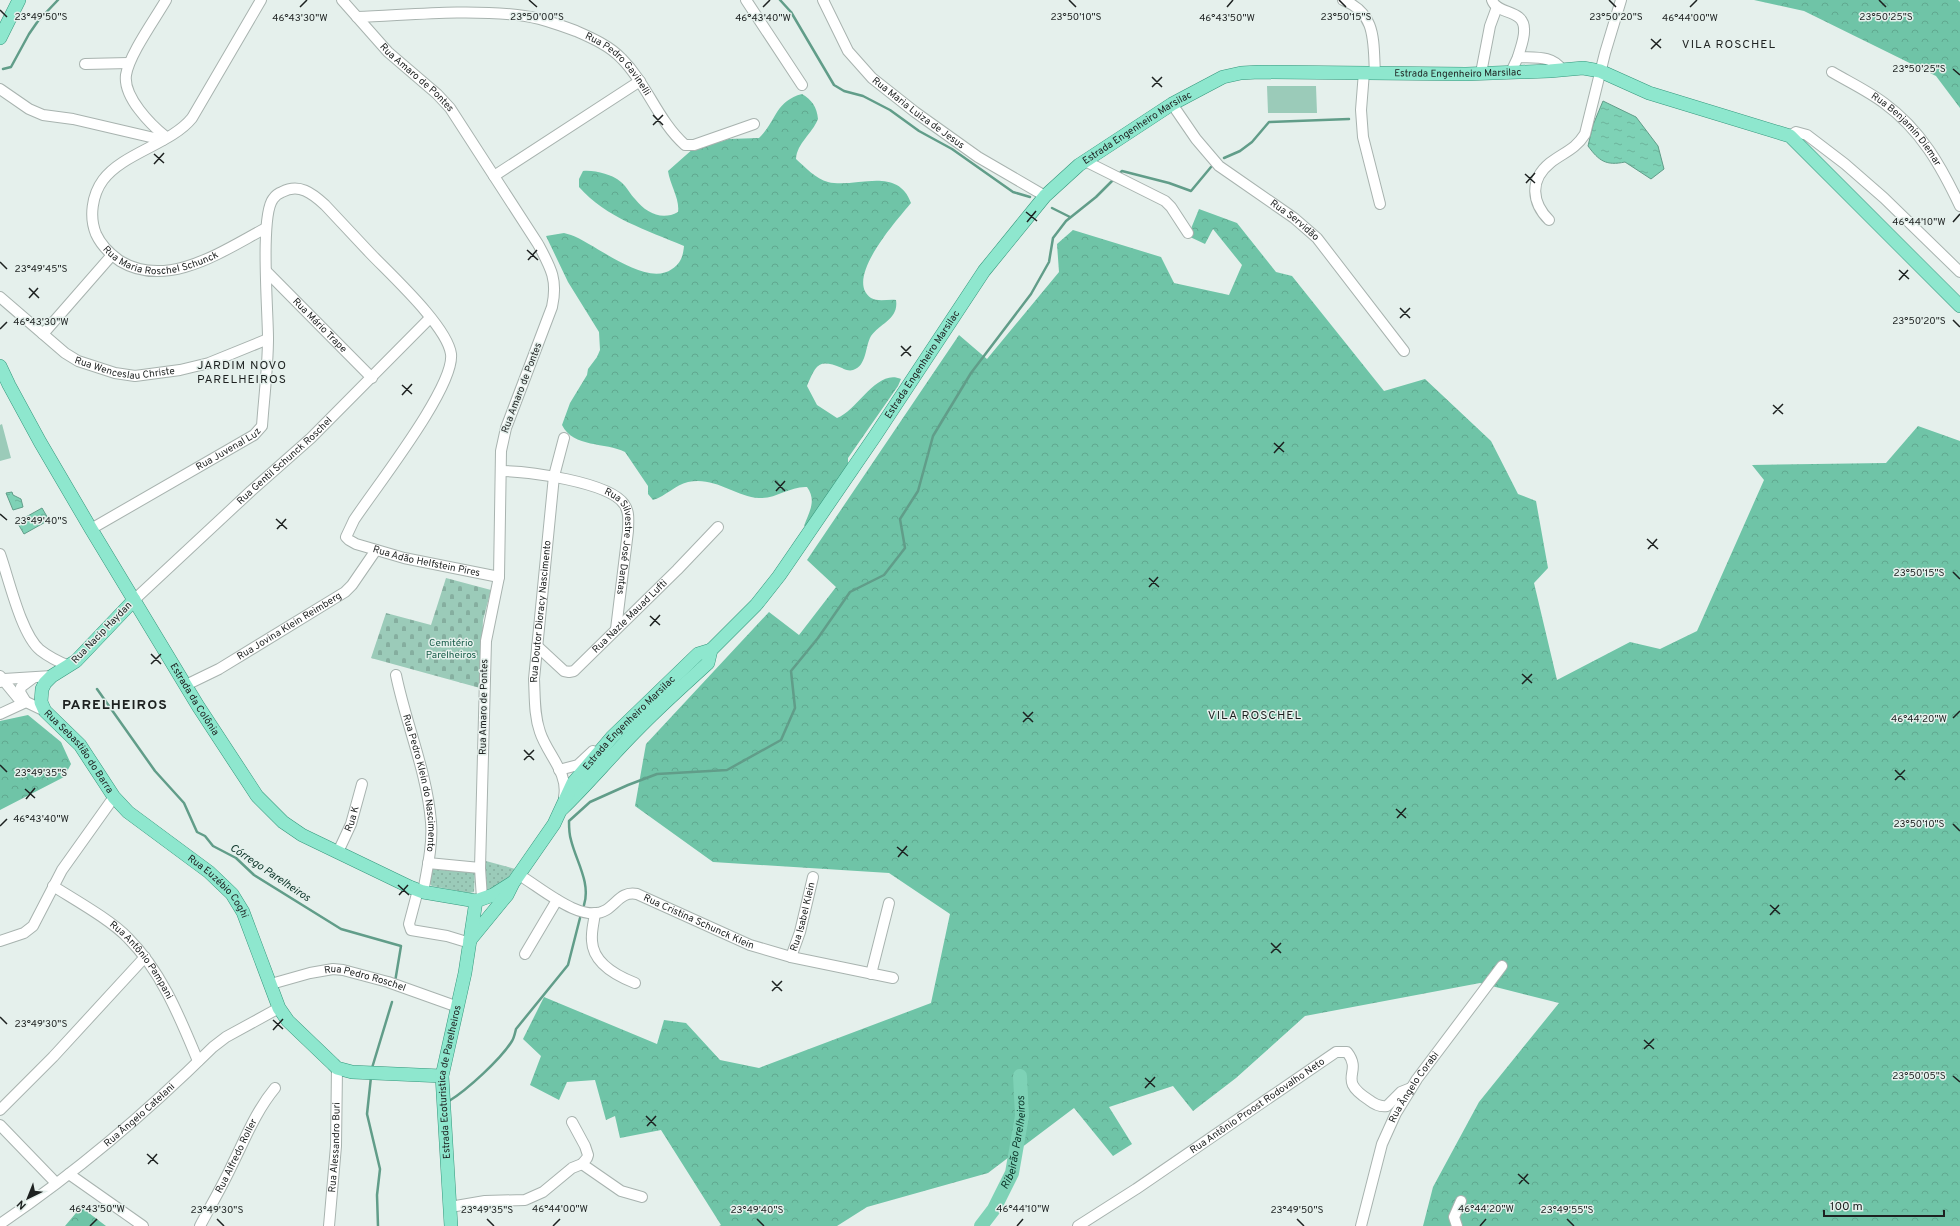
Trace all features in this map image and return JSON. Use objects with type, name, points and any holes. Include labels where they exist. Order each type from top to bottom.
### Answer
[{"type":"main road","points":[[0,38],[19,0]]},
{"type":"main road","name":"Estrada Engenheiro Marsilac","points":[[472,939],[507,895],[516,879],[554,824],[562,809],[569,781],[584,764],[698,654],[714,647],[756,606],[779,576],[875,436],[984,271],[1045,196],[1085,161],[1172,104],[1223,77],[1241,73],[1482,73],[1583,68],[1600,71],[1649,93],[1790,136],[1960,306]]},
{"type":"main road","name":"Estrada da Colônia","points":[[0,366],[40,442],[95,527],[134,600],[257,796],[271,812],[302,834],[421,891],[479,900]]},
{"type":"main road","name":"Rua Nacip Haydan","points":[[52,676],[69,666],[84,654],[134,600]]},
{"type":"main road","name":"Estrada Engenheiro Marsilac","points":[[562,809],[637,729],[708,663],[714,647]]},
{"type":"main road","points":[[45,711],[41,702],[42,689],[52,676]]},
{"type":"main road","name":"Rua Sebastião do Barra","points":[[45,711],[73,737],[114,797]]},
{"type":"main road","points":[[569,781],[579,787],[588,783],[592,773],[584,764]]},
{"type":"main road","name":"Rua Euzébio Coghi","points":[[114,797],[128,812],[209,872],[226,887],[243,912],[279,1008],[288,1021],[338,1068],[345,1071],[370,1074],[442,1076]]},
{"type":"main road","name":"Estrada Engenheiro Marsilac","points":[[479,900],[493,895],[516,879]]},
{"type":"main road","name":"Estrada Ecoturistica de Parelheiros","points":[[451,1226],[442,1076],[458,1007],[479,900]]},
{"type":"street","points":[[165,138],[154,127],[129,94],[126,76],[129,63],[166,0]]},
{"type":"street","name":"Rua Maria Roschel Schunck","points":[[261,0],[192,118],[183,129],[165,138],[117,168],[104,179],[96,192],[93,204],[92,219],[96,235],[112,255],[130,266],[149,271],[164,271],[181,268],[215,255],[266,228]]},
{"type":"street","name":"Rua Amaro de Pontes","points":[[342,0],[388,52],[437,94],[450,108],[549,264],[554,280],[555,292],[545,328],[506,428],[501,451],[502,471],[499,576],[486,642],[479,900]]},
{"type":"street","points":[[746,0],[802,85]]},
{"type":"street","name":"Rua Maria Luiza de Jesus","points":[[823,0],[848,51],[872,78],[915,112],[978,157],[1045,196]]},
{"type":"street","points":[[1343,0],[1361,10],[1368,21],[1372,35],[1370,72],[1361,110],[1363,137],[1380,204]]},
{"type":"street","points":[[1549,220],[1540,210],[1536,202],[1535,190],[1538,179],[1543,170],[1550,163],[1571,150],[1580,142],[1585,134],[1600,71],[1621,0]]},
{"type":"street","points":[[1482,73],[1494,4],[1515,14],[1523,23],[1524,30],[1518,57],[1511,72]]},
{"type":"street","name":"Rua Pedro Gavinelli","points":[[357,17],[473,13],[518,15],[539,19],[560,25],[582,34],[612,50],[622,59],[640,81],[671,130],[685,144],[694,145],[754,124]]},
{"type":"street","points":[[1518,57],[1551,60],[1558,64],[1562,70]]},
{"type":"street","points":[[85,64],[129,63]]},
{"type":"street","name":"Rua Benjamin Diemar","points":[[1832,72],[1884,102],[1899,115],[1932,152],[1946,175],[1960,206]]},
{"type":"street","points":[[494,176],[640,81]]},
{"type":"street","points":[[0,89],[29,109],[43,115],[73,119],[165,138]]},
{"type":"street","name":"Rua Servidão","points":[[1172,104],[1196,139],[1219,166],[1294,218],[1317,238],[1355,285],[1404,351]]},
{"type":"street","name":"Estrada Engenheiro Marsilac","points":[[1790,136],[1796,132],[1807,135],[1845,164],[1884,198],[1960,272]]},
{"type":"street","points":[[1085,161],[1165,201],[1171,207],[1188,233]]},
{"type":"street","name":"Rua Juvenal Luz","points":[[95,527],[259,431],[262,426],[268,339],[266,228],[268,208],[273,198],[288,189],[294,188],[300,188],[312,193],[345,225],[430,318]]},
{"type":"street","points":[[42,334],[112,255]]},
{"type":"street","name":"Rua Mário Trape","points":[[267,272],[372,378]]},
{"type":"street","name":"Rua Wenceslau Christe","points":[[0,297],[65,353],[78,361],[115,373],[136,376],[180,370],[209,363],[268,339]]},
{"type":"street","name":"Rua Gentil Schunck Roschel","points":[[134,600],[251,491],[311,438],[430,318]]},
{"type":"street","name":"Rua Adão Helfstein Pires","points":[[430,318],[442,334],[451,353],[446,378],[419,427],[354,520],[346,537],[356,544],[404,558],[499,576]]},
{"type":"street","name":"Rua Doutor Dioracy Nascimento","points":[[564,438],[554,476],[552,509],[534,679],[535,708],[539,730],[559,770],[569,781]]},
{"type":"street","name":"Rua Silvestre José Dantas","points":[[502,471],[524,471],[554,476],[607,492],[618,498],[627,509],[628,531],[616,629]]},
{"type":"street","name":"Rua Nazle Mauad Lufti","points":[[537,646],[558,666],[569,672],[574,671],[677,570],[718,527]]},
{"type":"street","name":"Rua Jovina Klein Reimberg","points":[[186,685],[219,669],[345,592],[352,585],[376,550]]},
{"type":"street","points":[[0,554],[19,613],[30,639],[39,649],[51,658],[69,666]]},
{"type":"street","name":"Rua Pedro Klein do Nascimento","points":[[396,675],[430,812],[431,823],[428,863],[421,891],[409,924],[411,930],[472,939]]},
{"type":"street","name":"Rua Nacip Haydan","points":[[1,679],[52,676]]},
{"type":"street","points":[[0,714],[26,702],[20,692],[21,687],[33,678]]},
{"type":"street","name":"Rua Sebastião do Barra","points":[[1,679],[18,698],[45,711]]},
{"type":"street","points":[[559,770],[584,764]]},
{"type":"street","name":"Rua K","points":[[338,852],[351,824],[362,784]]},
{"type":"street","points":[[0,941],[24,933],[33,926],[62,870],[114,797]]},
{"type":"street","points":[[428,863],[480,868]]},
{"type":"street","name":"Rua Isabel Klein","points":[[791,957],[800,932],[813,877]]},
{"type":"street","points":[[516,879],[581,911],[595,913],[592,941],[596,955],[607,968],[635,983]]},
{"type":"street","name":"Rua Antônio Pampani","points":[[53,886],[128,937],[145,957],[176,1009],[198,1062]]},
{"type":"street","name":"Rua Cristina Schunck Klein","points":[[595,913],[605,910],[623,895],[628,893],[637,894],[737,940],[791,957],[893,978]]},
{"type":"street","points":[[525,954],[557,900]]},
{"type":"street","points":[[871,974],[889,903]]},
{"type":"street","points":[[0,1110],[53,1058],[145,957]]},
{"type":"street","name":"Rua Ângelo Corabi","points":[[1361,1226],[1386,1134],[1396,1113],[1411,1088],[1502,966]]},
{"type":"street","name":"Rua Pedro Roschel","points":[[271,984],[310,973],[333,969],[388,982],[458,1007]]},
{"type":"street","name":"Rua Ângelo Catelani","points":[[0,1224],[69,1174],[126,1129],[226,1037],[279,1008]]},
{"type":"street","name":"Rua Antônio Proost Rodovalho Neto","points":[[1078,1226],[1136,1189],[1336,1052],[1347,1052],[1350,1055],[1352,1062],[1352,1088],[1357,1093],[1380,1106],[1387,1106],[1401,1092],[1411,1088]]},
{"type":"street","name":"Rua Alessandro Buri","points":[[329,1226],[336,1146],[338,1068]]},
{"type":"street","name":"Rua Alfredo Roller","points":[[200,1226],[222,1185],[248,1129],[264,1102],[275,1088]]},
{"type":"street","points":[[450,1207],[485,1201],[525,1200],[543,1192],[572,1168],[582,1164],[587,1158],[587,1151],[572,1122]]},
{"type":"street","points":[[0,1125],[56,1182]]},
{"type":"street","points":[[582,1164],[621,1191],[642,1197]]},
{"type":"street","points":[[69,1174],[143,1226]]},
{"type":"street","points":[[1457,1226],[1454,1216],[1461,1200]]},
{"type":"green space","points":[[1754,0],[1958,0],[1960,2],[1960,108],[1936,76],[1804,11]]},
{"type":"green space","points":[[1267,86],[1316,86],[1317,113],[1268,113]]},
{"type":"green space","points":[[802,94],[813,104],[818,119],[799,148],[796,159],[815,176],[828,182],[850,183],[874,181],[896,185],[905,191],[911,203],[885,235],[876,249],[868,264],[864,277],[864,289],[871,298],[880,300],[896,300],[895,312],[871,336],[863,360],[858,368],[849,370],[828,364],[819,365],[813,373],[807,386],[817,405],[837,418],[845,414],[868,391],[884,379],[892,377],[901,379],[898,386],[848,458],[848,465],[811,523],[804,526],[812,502],[810,492],[807,487],[795,488],[771,497],[759,498],[741,494],[716,484],[698,481],[683,483],[653,500],[648,494],[648,486],[625,452],[574,438],[562,425],[570,403],[600,350],[599,332],[568,282],[546,236],[564,233],[571,235],[635,269],[649,273],[661,273],[672,269],[681,259],[684,246],[628,222],[602,207],[579,187],[579,179],[583,171],[598,172],[613,177],[623,184],[639,204],[649,212],[660,216],[672,215],[678,212],[678,202],[668,171],[703,140],[720,142],[728,139],[759,138],[765,132],[781,107],[793,97]]},
{"type":"green space","points":[[1199,209],[1237,223],[1276,272],[1292,276],[1384,391],[1425,379],[1491,441],[1518,494],[1536,501],[1548,568],[1534,583],[1557,680],[1630,642],[1660,649],[1697,631],[1764,480],[1752,465],[1886,463],[1918,426],[1960,441],[1960,1226],[1423,1226],[1433,1187],[1479,1102],[1559,1003],[1480,983],[1305,1016],[1236,1078],[1193,1111],[1173,1086],[1109,1107],[1132,1144],[1113,1156],[1074,1108],[988,1173],[867,1207],[837,1226],[719,1226],[721,1225],[661,1130],[620,1138],[615,1116],[606,1120],[595,1080],[567,1082],[559,1100],[530,1085],[541,1056],[523,1039],[544,997],[657,1044],[664,1020],[686,1023],[720,1060],[759,1068],[931,1003],[950,914],[889,873],[713,862],[635,806],[646,744],[769,612],[799,635],[836,587],[807,560],[959,335],[987,359],[1059,272],[1057,244],[1073,230],[1161,257],[1174,283],[1229,295],[1242,265],[1213,229],[1205,244],[1188,236]]},
{"type":"green space","points":[[2,424],[11,458],[0,461],[0,425]]},
{"type":"green space","name":"Cemitério Parelheiros","points":[[446,578],[491,590],[483,620],[480,688],[371,658],[386,613],[431,625]]},
{"type":"green space","points":[[28,715],[61,742],[71,764],[64,777],[0,810],[0,721]]},
{"type":"green space","points":[[486,861],[519,870],[493,893],[483,892]]},
{"type":"green space","points":[[432,868],[475,872],[474,892],[470,893],[432,886],[429,883]]},
{"type":"green space","points":[[81,1207],[106,1226],[65,1226]]},
{"type":"water","points":[[1603,101],[1636,117],[1658,146],[1664,169],[1651,179],[1625,162],[1608,163],[1600,159],[1588,146],[1593,125]]},
{"type":"water","points":[[12,492],[13,495],[21,499],[23,507],[13,510],[6,493]]},
{"type":"water","points":[[42,508],[49,520],[24,534],[17,522]]},
{"type":"waterway","points":[[3,69],[11,67],[38,21],[58,0]]},
{"type":"waterway","points":[[780,0],[791,12],[834,85],[844,91],[863,96],[890,110],[919,131],[952,149],[1013,192],[1030,197]]},
{"type":"waterway","points":[[1224,158],[1240,151],[1252,142],[1269,122],[1349,119]]},
{"type":"waterway","points":[[1119,174],[1122,171],[1169,183],[1191,191],[1211,167]]},
{"type":"waterway","points":[[584,905],[586,889],[582,872],[570,838],[569,821],[590,802],[657,774],[727,770],[781,740],[795,708],[791,671],[818,638],[850,592],[884,575],[905,548],[900,519],[918,491],[933,436],[971,373],[1031,294],[1049,262],[1053,238],[1066,221],[1096,197],[1114,179]]},
{"type":"waterway","points":[[1052,208],[1070,217]]},
{"type":"waterway","name":"Córrego Parelheiros","points":[[97,689],[155,771],[184,803],[197,832],[205,836],[213,846],[236,858],[254,875],[341,929],[401,946],[395,982]]},
{"type":"waterway","points":[[449,1101],[474,1082],[500,1056],[512,1041],[516,1029],[568,965],[580,918]]},
{"type":"waterway","name":"Córrego Parelheiros","points":[[372,1068],[392,1002]]},
{"type":"waterway","name":"Ribeirão Parelheiros","points":[[981,1226],[994,1209],[1012,1173],[1022,1116],[1020,1076]]},
{"type":"waterway","name":"Córrego Parelheiros","points":[[371,1077],[367,1114],[380,1169],[377,1195],[378,1226]]},
{"type":"district","name":"VILA ROSCHEL","points":[[1729,45]]},
{"type":"district","name":"JARDIM NOVO PARELHEIROS","points":[[242,373]]},
{"type":"district","name":"PARELHEIROS","points":[[115,705]]},
{"type":"district","name":"VILA ROSCHEL","points":[[1255,716]]}]
